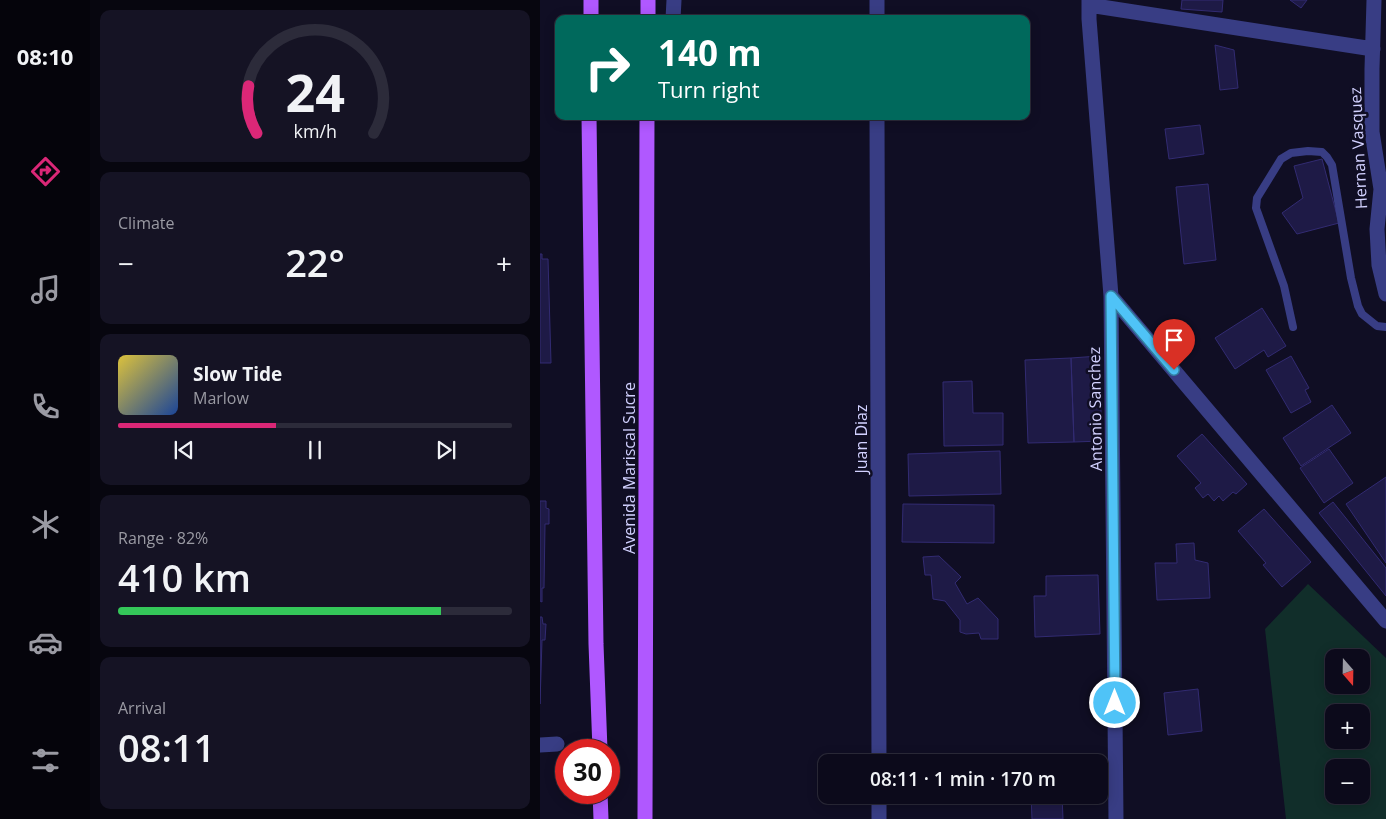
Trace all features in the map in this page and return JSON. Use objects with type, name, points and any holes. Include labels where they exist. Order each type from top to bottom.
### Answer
[{"type":"main road","points":[[591,0],[591,15]]},
{"type":"main road","points":[[648,0],[648,15]]},
{"type":"main road","points":[[589,120],[596,644],[600,739]]},
{"type":"main road","name":"Avenida Mariscal Sucre","points":[[645,819],[647,120]]},
{"type":"main road","points":[[600,804],[601,819]]},
{"type":"street","points":[[673,15],[674,0]]},
{"type":"street","points":[[877,0],[877,15]]},
{"type":"street","name":"Hernan Vasquez","points":[[1374,0],[1372,132],[1383,192],[1377,229],[1380,265],[1386,294]]},
{"type":"street","points":[[1089,3],[1372,48]]},
{"type":"street","name":"Antonio Sanchez","points":[[1089,3],[1111,296],[1116,819]]},
{"type":"street","points":[[647,136],[653,120]]},
{"type":"street","name":"Juan Diaz","points":[[877,120],[879,754]]},
{"type":"street","points":[[1111,296],[1386,621]]},
{"type":"street","points":[[540,745],[555,744]]},
{"type":"street","points":[[879,804],[879,819]]},
{"type":"lane","points":[[1293,327],[1284,286],[1256,208],[1257,198],[1281,159],[1291,153],[1308,151],[1322,152],[1332,165],[1351,278],[1358,306],[1362,314],[1377,326],[1386,327]]},
{"type":"green space","points":[[1308,584],[1386,658],[1386,819],[1286,819],[1265,629]]},
{"type":"building","points":[[1182,0],[1223,0],[1222,12],[1181,9]]},
{"type":"building","points":[[1290,0],[1307,0],[1301,8]]},
{"type":"building","points":[[1215,45],[1234,50],[1238,88],[1220,90]]},
{"type":"building","points":[[1200,125],[1204,154],[1169,159],[1165,129]]},
{"type":"building","points":[[1322,159],[1339,223],[1297,234],[1282,213],[1303,198],[1294,166]]},
{"type":"building","points":[[1208,184],[1216,260],[1184,264],[1176,187]]},
{"type":"building","points":[[540,254],[542,254],[542,259],[548,259],[551,363],[540,363]]},
{"type":"building","points":[[1262,308],[1286,346],[1268,357],[1264,350],[1235,369],[1215,338]]},
{"type":"building","points":[[1099,356],[1102,441],[1074,442],[1071,358]]},
{"type":"building","points":[[1291,356],[1309,388],[1305,390],[1311,402],[1291,413],[1266,370]]},
{"type":"building","points":[[1071,358],[1074,442],[1028,443],[1025,360]]},
{"type":"building","points":[[972,381],[973,413],[1003,413],[1003,445],[944,446],[943,382]]},
{"type":"building","points":[[1332,405],[1351,433],[1301,466],[1283,438]]},
{"type":"building","points":[[1202,434],[1247,484],[1236,494],[1233,492],[1223,501],[1219,496],[1214,501],[1208,494],[1203,498],[1195,488],[1201,483],[1177,456]]},
{"type":"building","points":[[1329,449],[1353,483],[1324,503],[1300,468]]},
{"type":"building","points":[[1000,451],[1001,494],[909,496],[908,454]]},
{"type":"building","points":[[1386,477],[1386,563],[1346,504]]},
{"type":"building","points":[[540,501],[546,501],[546,508],[549,509],[549,524],[545,524],[542,602],[540,601]]},
{"type":"building","points":[[1333,502],[1386,568],[1386,596],[1319,513]]},
{"type":"building","points":[[903,504],[994,505],[994,543],[902,542]]},
{"type":"building","points":[[1264,509],[1311,562],[1282,587],[1263,565],[1266,563],[1238,531]]},
{"type":"building","points":[[1194,543],[1195,560],[1208,563],[1210,598],[1157,600],[1155,563],[1177,563],[1176,544]]},
{"type":"building","points":[[939,556],[961,577],[955,583],[967,604],[978,598],[998,619],[998,639],[981,639],[979,633],[966,634],[960,632],[960,620],[945,601],[933,599],[931,575],[925,575],[923,557]]},
{"type":"building","points":[[1098,575],[1100,634],[1035,637],[1034,596],[1046,596],[1046,576]]},
{"type":"building","points":[[540,617],[542,617],[543,624],[546,624],[545,640],[542,640],[540,704]]},
{"type":"building","points":[[1198,689],[1202,731],[1168,735],[1164,693]]},
{"type":"building","points":[[1031,804],[1062,804],[1063,819],[1032,819]]},
{"type":"route","points":[[1115,703],[1111,296],[1174,370]]}]
